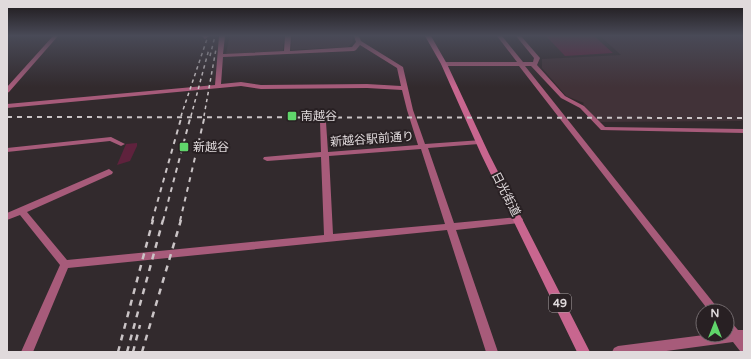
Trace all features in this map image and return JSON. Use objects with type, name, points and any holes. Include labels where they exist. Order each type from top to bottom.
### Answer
[{"type":"main road","name":"日光街道","points":[[438,53],[479,142],[584,352]]},
{"type":"street","points":[[7,91],[41,53]]},
{"type":"street","points":[[218,86],[220,53]]},
{"type":"street","points":[[220,56],[274,53]]},
{"type":"street","points":[[378,53],[400,67],[413,122],[423,146],[492,352]]},
{"type":"street","points":[[512,53],[709,303]]},
{"type":"street","points":[[444,64],[536,64],[537,58],[532,53]]},
{"type":"street","points":[[533,64],[563,97],[582,107],[603,129],[744,131]]},
{"type":"street","points":[[7,106],[244,84],[261,87],[367,86],[405,88]]},
{"type":"street","points":[[323,122],[328,239]]},
{"type":"street","points":[[7,150],[112,139],[121,144]]},
{"type":"street","name":"新越谷駅前通り","points":[[267,159],[479,142]]},
{"type":"street","points":[[7,217],[109,172]]},
{"type":"street","points":[[22,210],[65,264]]},
{"type":"street","points":[[65,264],[519,220]]},
{"type":"street","points":[[27,352],[65,264]]},
{"type":"street","points":[[618,352],[740,336],[744,347]]},
{"type":"shaded area","points":[[226,53],[251,53],[228,54]]},
{"type":"shaded area","points":[[562,53],[613,53],[565,56]]},
{"type":"shaded area","points":[[619,53],[744,53],[744,120],[599,122],[583,104],[584,103],[566,96],[542,68],[542,59],[621,55]]},
{"type":"shaded area","points":[[137,143],[130,161],[117,165],[126,144]]},
{"type":"railway","points":[[181,116],[202,53]]},
{"type":"railway","points":[[191,116],[208,53]]},
{"type":"railway","points":[[204,116],[215,53]]},
{"type":"railway","points":[[7,117],[181,117]]},
{"type":"railway","points":[[152,221],[181,117]]},
{"type":"railway","points":[[181,117],[190,117]]},
{"type":"railway","points":[[163,221],[190,117]]},
{"type":"railway","points":[[190,117],[204,117]]},
{"type":"railway","points":[[180,221],[204,117]]},
{"type":"railway","points":[[204,117],[744,118]]},
{"type":"railway","points":[[118,352],[153,220]]},
{"type":"railway","points":[[127,352],[163,220]]},
{"type":"railway","points":[[142,352],[181,220]]},
{"type":"railway","points":[[133,352],[140,325]]},
{"type":"place","name":"南越谷","points":[[292,116]]},
{"type":"place","name":"新越谷","points":[[184,147]]}]
